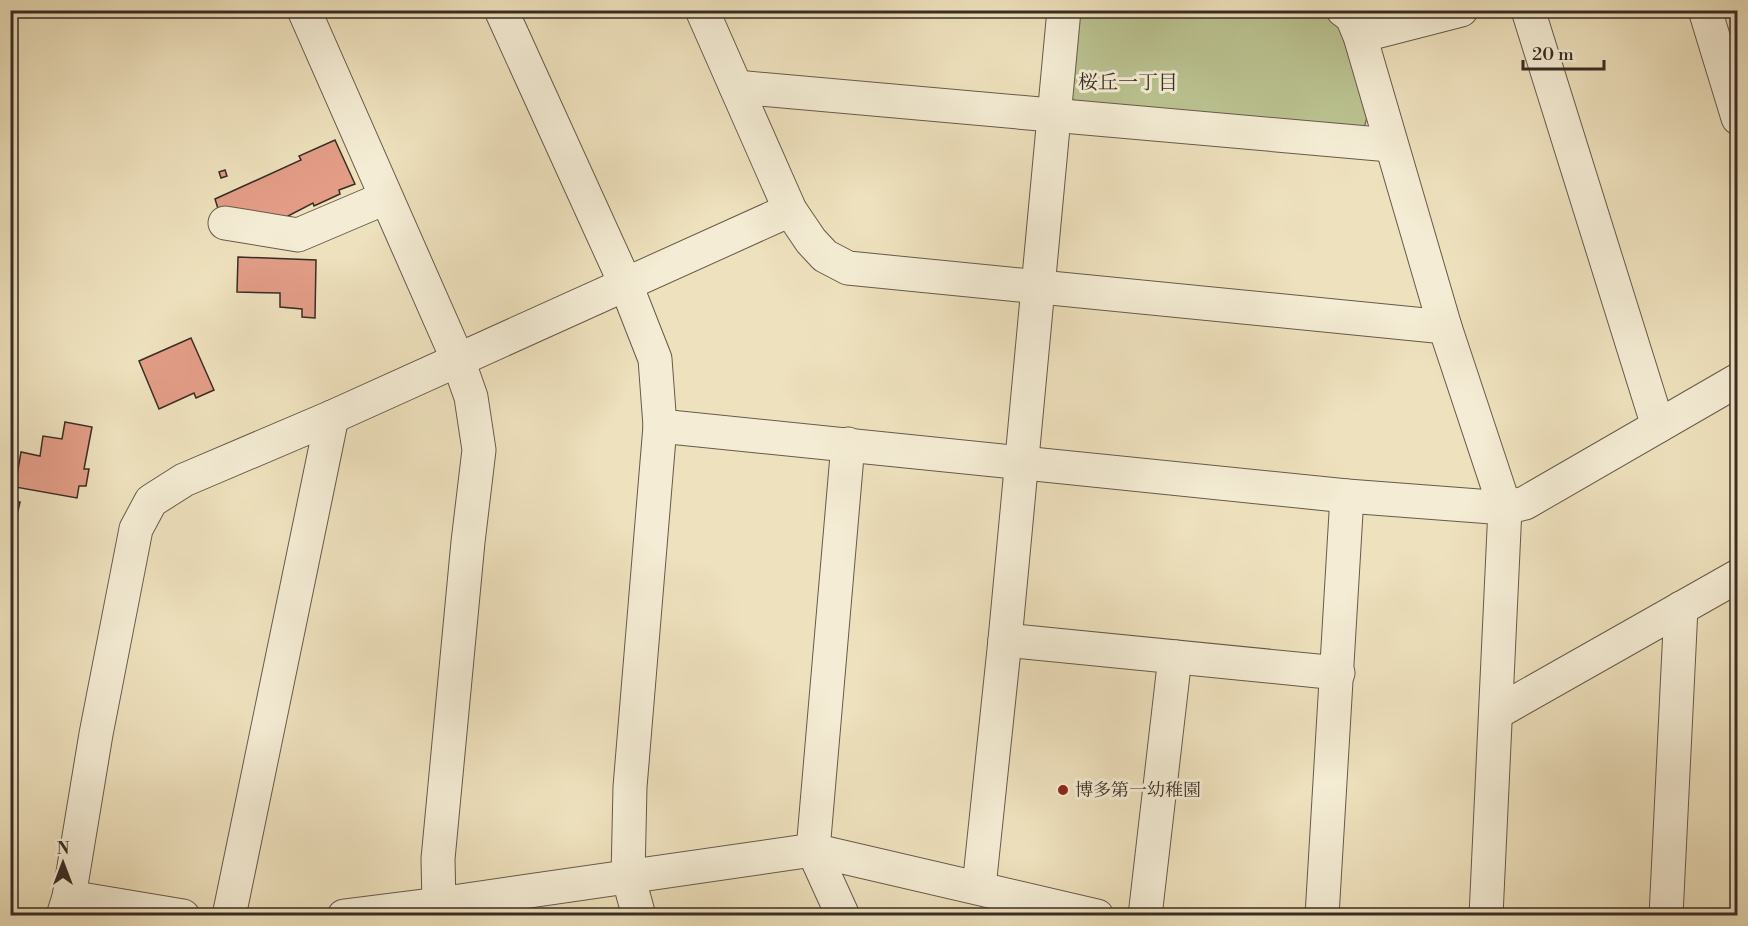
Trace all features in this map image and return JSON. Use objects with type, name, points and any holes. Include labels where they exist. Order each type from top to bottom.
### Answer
[{"type":"street","points":[[304,10],[458,360],[471,397],[479,450],[438,859],[441,910]]},
{"type":"street","points":[[501,10],[626,285],[655,359],[660,426],[630,787],[628,876],[639,915]]},
{"type":"street","points":[[702,10],[790,210],[811,241],[825,256],[848,268],[1445,327]]},
{"type":"street","points":[[1001,899],[1005,640],[1064,10]]},
{"type":"street","points":[[1461,10],[1351,23],[1445,327],[1505,508],[1486,915]]},
{"type":"street","points":[[1528,10],[1658,426]]},
{"type":"street","points":[[1705,10],[1737,118]]},
{"type":"street","points":[[735,87],[1390,145]]},
{"type":"street","points":[[225,223],[298,235],[385,198]]},
{"type":"street","points":[[183,915],[66,906],[96,734],[136,530],[151,501],[184,480],[332,417],[790,210]]},
{"type":"street","points":[[660,426],[1347,496],[1505,508],[1525,503],[1737,380]]},
{"type":"street","points":[[229,915],[332,417]]},
{"type":"street","points":[[843,915],[813,850],[848,444]]},
{"type":"street","points":[[1322,915],[1347,496]]},
{"type":"street","points":[[1496,713],[1737,576]]},
{"type":"street","points":[[1666,915],[1681,608]]},
{"type":"street","points":[[1005,640],[1338,673]]},
{"type":"street","points":[[1145,915],[1175,657]]},
{"type":"street","points":[[344,915],[441,910],[628,876],[813,850],[1001,899],[1097,915]]},
{"type":"green space","points":[[1073,11],[1320,11],[1341,26],[1368,114],[1362,135],[1071,100]]},
{"type":"building","points":[[335,140],[355,184],[339,190],[340,194],[314,206],[313,203],[288,216],[288,220],[219,212],[215,199],[301,160],[299,156]]},
{"type":"building","points":[[225,170],[227,176],[221,178],[219,172]]},
{"type":"building","points":[[238,257],[316,260],[315,318],[302,317],[302,309],[280,307],[280,293],[237,292]]},
{"type":"building","points":[[191,338],[214,390],[196,398],[194,393],[159,409],[139,361]]},
{"type":"building","points":[[65,422],[92,427],[84,469],[89,469],[86,486],[79,486],[77,498],[15,487],[21,452],[40,456],[43,436],[62,439]]},
{"type":"building","points":[[10,500],[20,502],[12,537],[10,536]]},
{"type":"place","name":"博多第一幼稚園","points":[[1063,790]]},
{"type":"district","name":"桜丘一丁目","points":[[1128,83]]}]
